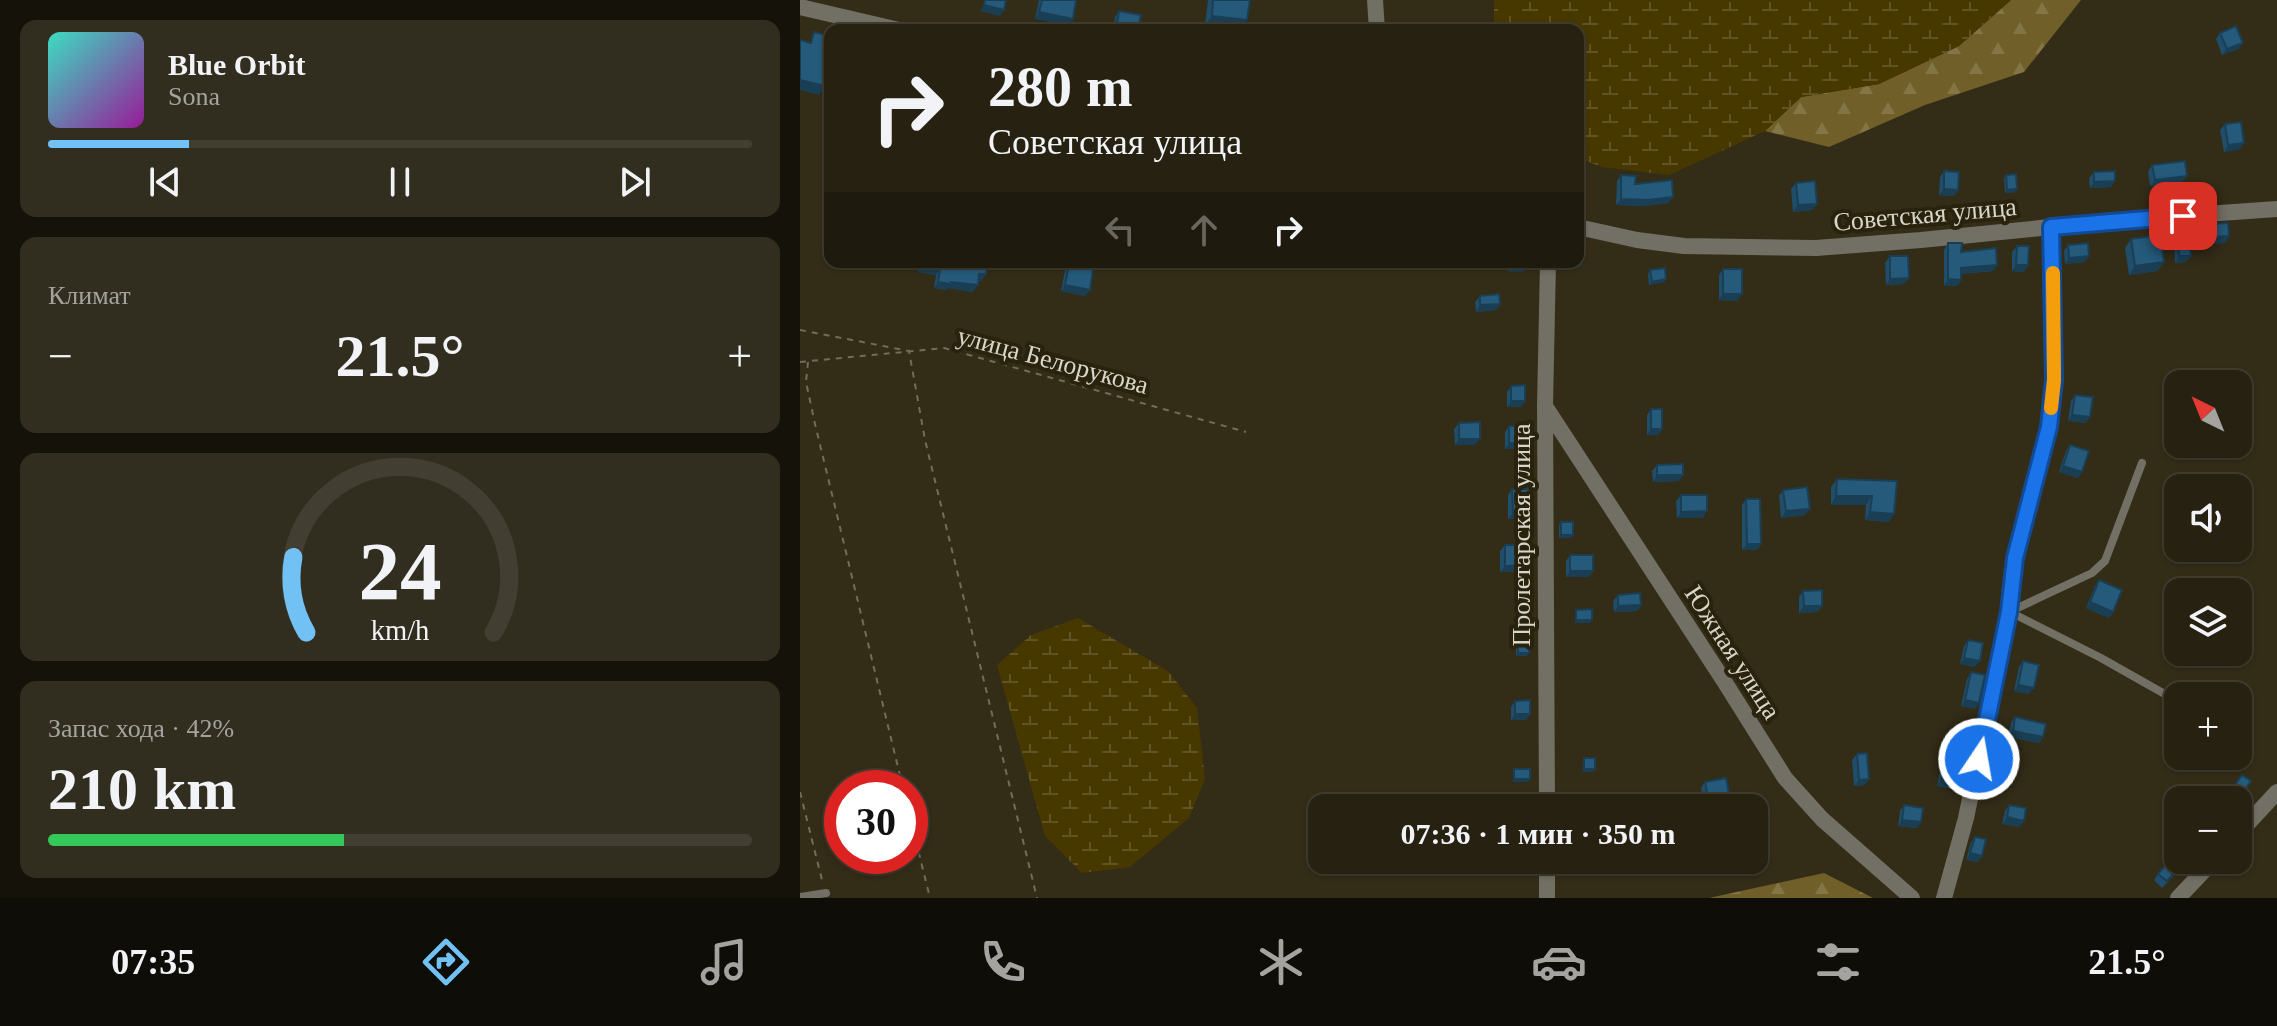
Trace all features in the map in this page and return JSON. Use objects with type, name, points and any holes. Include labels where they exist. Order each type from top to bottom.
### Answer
[{"type":"street","points":[[1375,0],[1377,24]]},
{"type":"street","points":[[800,7],[873,24]]},
{"type":"street","name":"Советская улица","points":[[1584,228],[1684,246],[1816,248],[2277,209]]},
{"type":"street","points":[[1944,898],[1966,818],[2009,612],[2015,558],[2049,427],[2054,380],[2051,227]]},
{"type":"street","name":"Пролетарская улица","points":[[1547,794],[1545,406],[1548,268]]},
{"type":"street","name":"Южная улица","points":[[1545,406],[1785,778],[1822,819],[1912,898]]},
{"type":"street","points":[[2252,819],[2277,792]]},
{"type":"street","points":[[1547,874],[1547,898]]},
{"type":"street","points":[[2178,898],[2201,874]]},
{"type":"lane","points":[[2009,612],[2092,573],[2105,561],[2142,463]]},
{"type":"lane","points":[[2009,612],[2164,694]]},
{"type":"lane","points":[[800,897],[826,893]]},
{"type":"path","points":[[800,330],[909,351],[929,455],[1037,898]]},
{"type":"path","name":"улица Белорукова","points":[[800,362],[944,348],[1246,432]]},
{"type":"path","points":[[808,361],[806,382],[815,424],[899,770]]},
{"type":"path","points":[[800,792],[826,893]]},
{"type":"path","points":[[924,874],[930,898]]},
{"type":"green space","points":[[1494,0],[2011,0],[1959,46],[1879,84],[1801,97],[1765,131],[1669,175],[1602,167],[1584,160],[1584,24],[1494,24]]},
{"type":"green space","points":[[2011,0],[2081,0],[2024,72],[1925,105],[1829,147],[1765,131],[1801,97],[1879,84],[1959,46]]},
{"type":"green space","points":[[1078,618],[1168,671],[1197,708],[1205,779],[1189,818],[1130,867],[1082,873],[1045,836],[997,665],[1031,635]]},
{"type":"green space","points":[[1824,873],[1873,898],[1709,898]]},
{"type":"building","points":[[985,0],[1006,0],[1004,10],[984,5]]},
{"type":"building","points":[[1042,0],[1076,0],[1073,19],[1039,12]]},
{"type":"building","points":[[1213,0],[1250,0],[1247,20],[1212,16]]},
{"type":"building","points":[[1119,11],[1141,15],[1139,24],[1117,23]]},
{"type":"building","points":[[2236,26],[2243,43],[2227,49],[2220,33]]},
{"type":"building","points":[[814,32],[824,34],[824,86],[800,80],[800,40],[811,43]]},
{"type":"building","points":[[2241,122],[2244,143],[2228,145],[2225,124]]},
{"type":"building","points":[[2185,161],[2187,176],[2155,180],[2152,165]]},
{"type":"building","points":[[1944,171],[1959,172],[1958,190],[1944,189]]},
{"type":"building","points":[[2115,171],[2115,181],[2094,182],[2094,172]]},
{"type":"building","points":[[2016,174],[2017,189],[2007,190],[2006,175]]},
{"type":"building","points":[[1621,175],[1636,176],[1635,184],[1672,180],[1673,197],[1621,199]]},
{"type":"building","points":[[1815,181],[1817,204],[1798,205],[1796,183]]},
{"type":"building","points":[[2228,223],[2229,236],[2212,237],[2211,224]]},
{"type":"building","points":[[2160,235],[2164,262],[2135,266],[2131,239]]},
{"type":"building","points":[[2190,238],[2191,256],[2179,256],[2178,239]]},
{"type":"building","points":[[1948,243],[1962,243],[1961,252],[1996,248],[1997,265],[1961,268],[1961,280],[1948,279]]},
{"type":"building","points":[[2088,243],[2089,256],[2069,258],[2068,245]]},
{"type":"building","points":[[2017,246],[2029,246],[2028,265],[2016,265]]},
{"type":"building","points":[[1890,256],[1908,256],[1909,278],[1890,279]]},
{"type":"building","points":[[940,268],[987,268],[986,274],[979,274],[978,285],[938,282]]},
{"type":"building","points":[[1068,268],[1093,269],[1090,290],[1065,285]]},
{"type":"building","points":[[1665,268],[1666,279],[1652,282],[1650,270]]},
{"type":"building","points":[[1723,269],[1742,269],[1742,294],[1723,294]]},
{"type":"building","points":[[1499,294],[1500,304],[1480,305],[1480,296]]},
{"type":"building","points":[[1525,385],[1525,401],[1511,401],[1511,386]]},
{"type":"building","points":[[2075,395],[2093,397],[2090,417],[2072,415]]},
{"type":"building","points":[[1651,409],[1662,409],[1662,429],[1651,429]]},
{"type":"building","points":[[1480,422],[1480,439],[1459,439],[1459,423]]},
{"type":"building","points":[[1509,426],[1531,426],[1531,443],[1509,443]]},
{"type":"building","points":[[2070,445],[2089,451],[2082,472],[2063,466]]},
{"type":"building","points":[[1683,464],[1683,475],[1657,475],[1657,465]]},
{"type":"building","points":[[1837,479],[1897,481],[1894,514],[1870,512],[1872,496],[1836,496]]},
{"type":"building","points":[[1807,487],[1810,509],[1786,511],[1783,490]]},
{"type":"building","points":[[1512,489],[1530,489],[1531,513],[1513,513]]},
{"type":"building","points":[[1681,495],[1707,495],[1707,511],[1681,512]]},
{"type":"building","points":[[1746,499],[1760,499],[1761,544],[1747,544]]},
{"type":"building","points":[[1561,522],[1573,522],[1573,535],[1561,535]]},
{"type":"building","points":[[1505,545],[1529,545],[1529,565],[1505,566]]},
{"type":"building","points":[[1570,555],[1593,555],[1593,571],[1570,571]]},
{"type":"building","points":[[2099,580],[2122,590],[2113,612],[2090,602]]},
{"type":"building","points":[[1822,590],[1822,606],[1804,606],[1803,591]]},
{"type":"building","points":[[1640,593],[1641,605],[1618,606],[1618,595]]},
{"type":"building","points":[[1592,609],[1592,620],[1576,620],[1576,610]]},
{"type":"building","points":[[1518,639],[1529,639],[1529,653],[1518,653]]},
{"type":"building","points":[[1968,640],[1983,643],[1980,661],[1964,658]]},
{"type":"building","points":[[2023,661],[2039,665],[2034,688],[2018,685]]},
{"type":"building","points":[[1971,672],[1985,675],[1979,703],[1965,700]]},
{"type":"building","points":[[1530,700],[1530,714],[1515,714],[1515,701]]},
{"type":"building","points":[[2015,717],[2046,724],[2043,737],[2013,731]]},
{"type":"building","points":[[1867,753],[1869,779],[1859,780],[1857,754]]},
{"type":"building","points":[[1946,756],[1961,760],[1956,783],[1941,779]]},
{"type":"building","points":[[1584,758],[1595,758],[1595,769],[1584,769]]},
{"type":"building","points":[[1514,769],[1530,769],[1530,779],[1514,779]]},
{"type":"building","points":[[2242,775],[2251,781],[2248,786],[2235,785]]},
{"type":"building","points":[[1726,778],[1729,793],[1707,794],[1705,782]]},
{"type":"building","points":[[1904,805],[1923,808],[1921,822],[1902,820]]},
{"type":"building","points":[[2009,805],[2026,808],[2024,821],[2007,817]]},
{"type":"building","points":[[1975,837],[1986,839],[1982,856],[1970,853]]},
{"type":"building","points":[[2164,867],[2164,874],[2173,874],[2167,881],[2158,874]]},
{"type":"slow traffic","points":[[2051,408],[2054,380],[2053,273]]},
{"type":"route","points":[[1979,759],[2009,612],[2015,558],[2049,427],[2054,380],[2051,227],[2183,216]]}]
